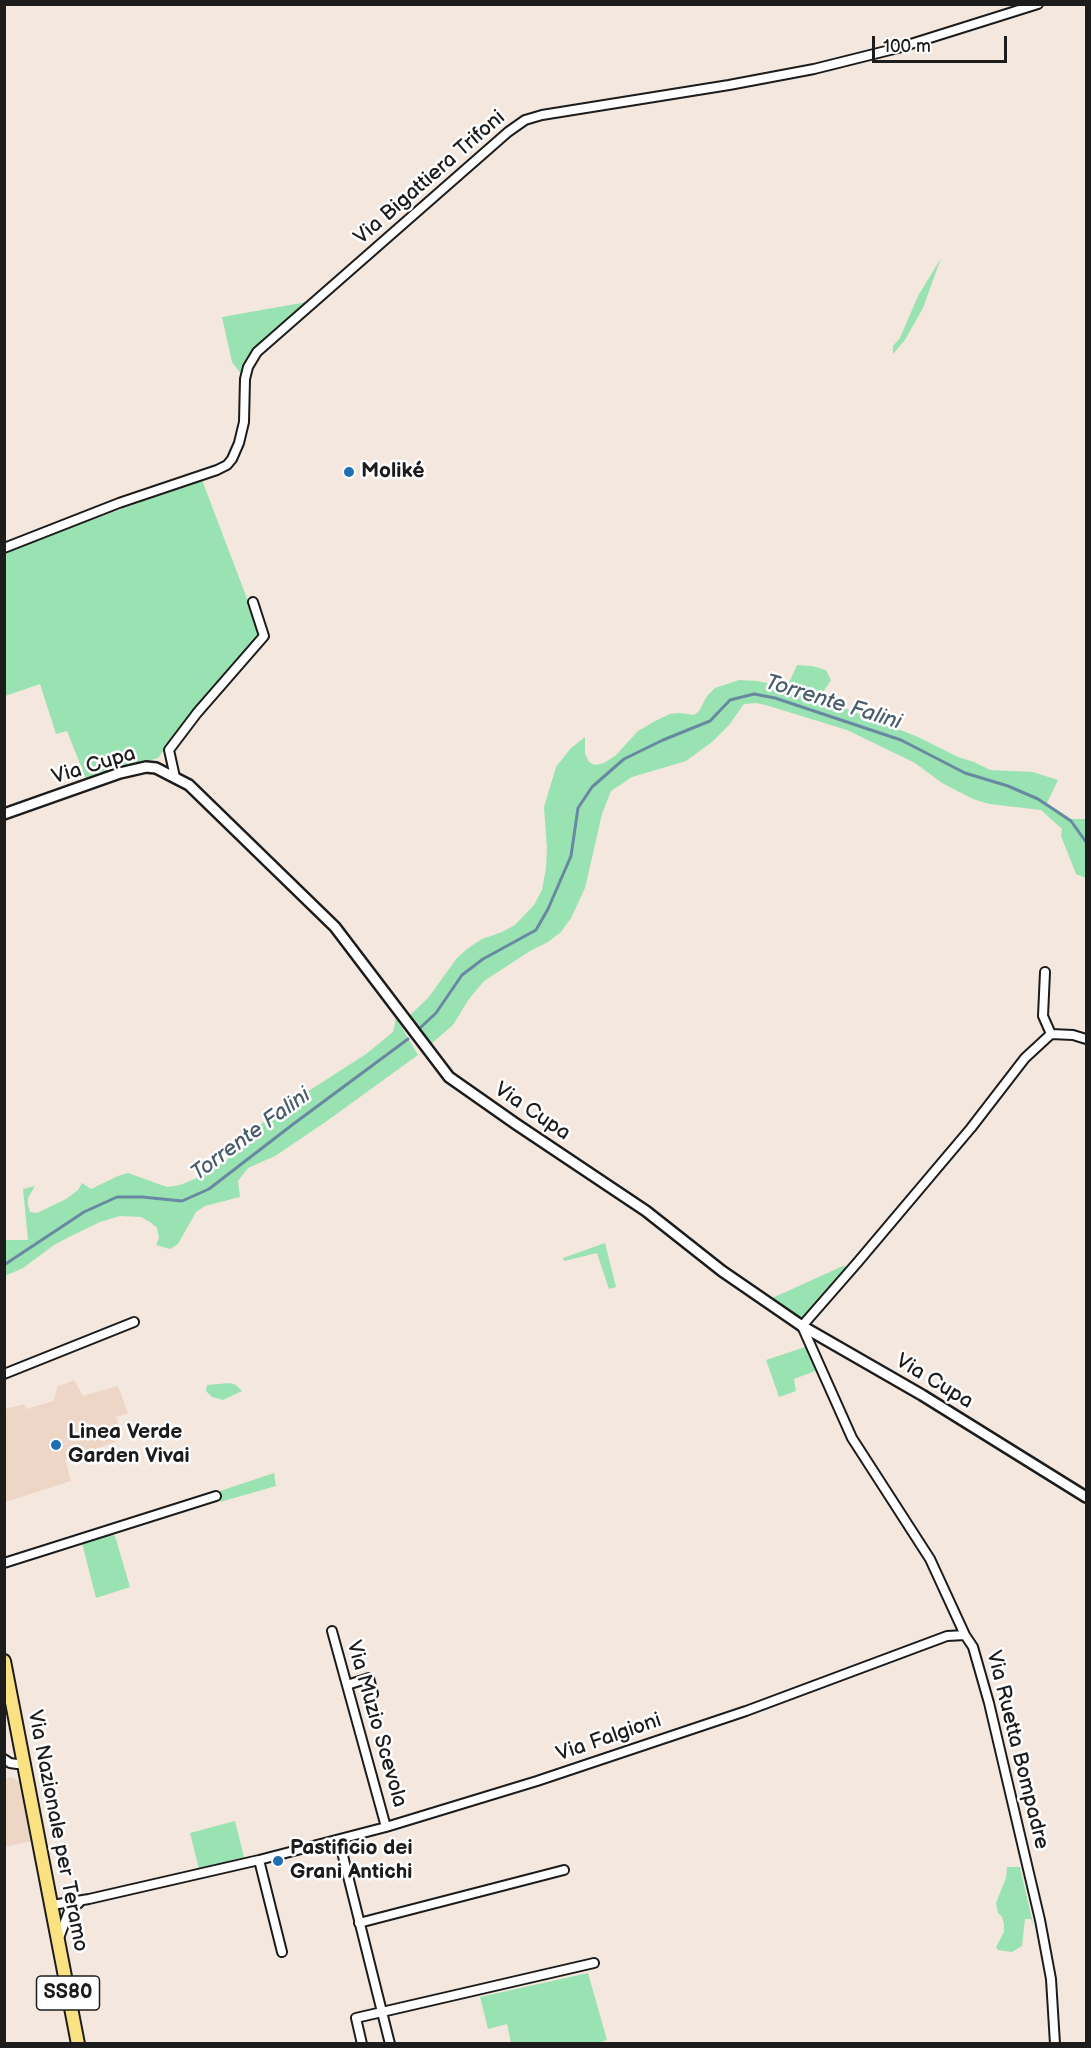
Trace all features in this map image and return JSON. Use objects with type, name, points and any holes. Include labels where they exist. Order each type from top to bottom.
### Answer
[{"type":"main road","name":"Via Nazionale per Teramo","points":[[4,1661],[78,2043]]},
{"type":"street","name":"Via Bigattiera Trifoni","points":[[4,548],[119,503],[226,465],[232,459],[239,443],[244,422],[245,379],[248,367],[257,352],[508,132],[525,120],[542,115],[814,69],[975,25],[1038,4]]},
{"type":"street","points":[[175,777],[169,750],[197,713],[264,636],[253,602]]},
{"type":"street","name":"Via Cupa","points":[[4,814],[120,773],[146,767],[156,768],[189,785],[335,927],[449,1077],[646,1211],[722,1272],[802,1326],[922,1395],[1086,1497]]},
{"type":"street","points":[[1045,972],[1042,1016],[1051,1034]]},
{"type":"street","points":[[802,1326],[971,1128],[1025,1058],[1051,1034],[1073,1035],[1086,1039]]},
{"type":"street","points":[[4,1374],[134,1322]]},
{"type":"street","name":"Via Ruetta Bompadre","points":[[802,1326],[852,1438],[930,1559],[965,1635],[973,1647],[989,1704],[1040,1920],[1051,1979],[1055,2043]]},
{"type":"street","points":[[4,1563],[216,1496]]},
{"type":"street","name":"Via Muzio Scevola","points":[[332,1631],[386,1827]]},
{"type":"street","name":"Via Falgioni","points":[[52,1905],[89,1899],[259,1860],[386,1827],[527,1784],[746,1711],[947,1636],[965,1635]]},
{"type":"street","points":[[347,1685],[369,1678],[374,1694]]},
{"type":"street","points":[[4,1759],[10,1763],[24,1763]]},
{"type":"street","points":[[339,1840],[390,2043]]},
{"type":"street","points":[[259,1860],[282,1952]]},
{"type":"street","points":[[359,1923],[564,1870]]},
{"type":"street","name":"Via Falgioni","points":[[58,1943],[69,1911],[76,1904],[89,1899]]},
{"type":"street","points":[[362,2043],[356,2018],[594,1963]]},
{"type":"shaded area","name":"Linea Verde Garden Vivai","points":[[74,1380],[83,1396],[118,1386],[128,1413],[116,1417],[123,1439],[65,1460],[71,1481],[5,1502],[5,1409],[24,1404],[26,1409],[54,1401],[57,1387]]},
{"type":"shaded area","points":[[11,1777],[22,1784],[32,1841],[5,1847],[5,1779]]},
{"type":"green space","points":[[941,258],[923,308],[905,340],[893,354],[893,346],[900,338],[918,296]]},
{"type":"green space","points":[[307,302],[260,345],[247,360],[241,374],[232,362],[222,317]]},
{"type":"green space","points":[[202,480],[257,625],[258,635],[176,733],[158,758],[86,779],[67,731],[56,734],[40,684],[5,696],[5,551]]},
{"type":"green space","points":[[797,665],[826,670],[831,680],[819,698],[918,737],[990,770],[1033,772],[1058,780],[1047,803],[1071,819],[1086,819],[1086,878],[1076,874],[1061,836],[1062,829],[1041,810],[989,804],[973,799],[942,783],[915,763],[847,730],[769,706],[756,703],[744,704],[729,725],[712,742],[686,761],[632,777],[611,791],[602,814],[585,888],[571,918],[561,932],[548,942],[484,981],[469,999],[453,1025],[431,1044],[409,1016],[428,998],[457,958],[482,939],[515,925],[534,905],[542,890],[547,848],[544,807],[556,767],[570,749],[585,737],[585,753],[589,762],[595,765],[604,763],[615,756],[638,731],[655,721],[670,714],[694,715],[715,688],[739,680],[787,687]]},
{"type":"green space","points":[[396,1018],[418,1055],[275,1156],[248,1168],[238,1181],[240,1197],[205,1206],[196,1212],[178,1244],[170,1249],[156,1245],[159,1238],[157,1228],[150,1222],[141,1217],[120,1216],[100,1222],[69,1237],[23,1268],[5,1276],[5,1240],[28,1240],[23,1189],[35,1186],[28,1198],[28,1205],[30,1212],[37,1213],[66,1199],[78,1190],[82,1183],[91,1189],[128,1173],[167,1187],[180,1185],[197,1178],[228,1159],[250,1133],[276,1112],[366,1054],[393,1032]]},
{"type":"green space","points":[[605,1243],[616,1287],[609,1289],[597,1253],[564,1261],[563,1258]]},
{"type":"green space","points":[[843,1266],[850,1267],[803,1321],[770,1299]]},
{"type":"green space","points":[[808,1346],[818,1370],[794,1379],[796,1391],[779,1397],[766,1360]]},
{"type":"green space","points":[[230,1383],[242,1391],[223,1400],[212,1397],[206,1391],[207,1385]]},
{"type":"green space","points":[[274,1473],[276,1486],[220,1502],[217,1492]]},
{"type":"green space","points":[[111,1534],[115,1536],[130,1587],[96,1598],[82,1543]]},
{"type":"green space","points":[[235,1821],[244,1857],[199,1869],[190,1833]]},
{"type":"green space","points":[[1007,1867],[1020,1867],[1034,1928],[1031,1919],[1025,1919],[1022,1946],[1012,1952],[998,1950],[996,1947],[1004,1932],[1004,1924],[996,1903],[1006,1878]]},
{"type":"green space","points":[[588,1973],[607,2040],[595,2044],[511,2043],[507,2024],[488,2029],[480,1997]]},
{"type":"waterway","name":"Torrente Falini","points":[[419,1029],[436,1013],[462,975],[483,959],[536,930],[548,909],[571,856],[578,808],[592,787],[624,759],[710,721],[730,700],[754,694],[775,698],[901,740],[965,773],[1008,786],[1038,799],[1071,821],[1086,842]]},
{"type":"waterway","name":"Torrente Falini","points":[[4,1265],[84,1212],[117,1197],[182,1201],[209,1189],[408,1039]]},
{"type":"place","name":"Moliké","points":[[349,472]]},
{"type":"place","name":"Linea Verde Garden Vivai","points":[[56,1445]]},
{"type":"place","name":"Pastificio dei Grani Antichi","points":[[278,1861]]}]
